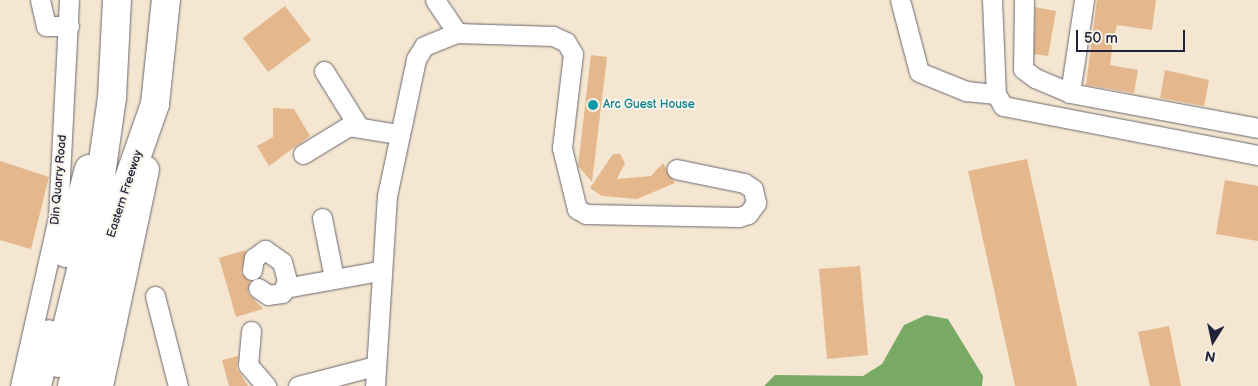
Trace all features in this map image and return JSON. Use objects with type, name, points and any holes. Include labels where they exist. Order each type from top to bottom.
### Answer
[{"type":"highway","name":"Eastern Freeway","points":[[72,386],[106,213],[117,0]]},
{"type":"highway","name":"Eastern Freeway","points":[[53,386],[106,213],[156,104],[166,0]]},
{"type":"highway","points":[[37,386],[77,206],[112,98]]},
{"type":"highway","points":[[99,386],[138,218],[156,104]]},
{"type":"street","points":[[40,0],[46,26],[69,26]]},
{"type":"street","name":"Din Quarry Road","points":[[20,386],[58,217],[69,0]]},
{"type":"street","points":[[435,0],[457,34]]},
{"type":"street","points":[[900,0],[918,72],[966,91],[996,94]]},
{"type":"street","points":[[992,0],[996,94],[1003,106],[1258,154]]},
{"type":"street","points":[[1024,0],[1023,70],[1070,93],[1258,128]]},
{"type":"street","points":[[1070,93],[1084,0]]},
{"type":"street","points":[[375,386],[378,271],[398,134],[416,59],[436,38],[457,34],[553,36],[571,48],[562,148],[576,210],[586,214],[739,217],[748,214],[756,203],[753,189],[744,183],[676,169]]},
{"type":"street","points":[[324,71],[357,124]]},
{"type":"street","points":[[303,154],[357,124],[398,134]]},
{"type":"street","points":[[322,218],[334,278]]},
{"type":"street","points":[[252,270],[259,253],[271,250],[282,262],[285,288]]},
{"type":"street","points":[[258,288],[276,295],[285,288],[378,271]]},
{"type":"street","points":[[155,296],[178,386]]},
{"type":"street","points":[[251,331],[248,365],[266,386]]},
{"type":"street","points":[[298,386],[375,366]]},
{"type":"green space","points":[[926,315],[948,319],[983,376],[982,386],[764,386],[775,375],[863,376],[882,364],[904,325]]},
{"type":"building","points":[[1097,0],[1156,0],[1152,30],[1117,25],[1113,41],[1110,65],[1138,70],[1134,93],[1086,85]]},
{"type":"building","points":[[285,6],[311,40],[268,72],[243,38]]},
{"type":"building","points":[[1035,7],[1056,11],[1048,56],[1034,54]]},
{"type":"building","points":[[591,55],[607,57],[592,182],[578,166]]},
{"type":"building","points":[[1165,70],[1209,80],[1204,106],[1160,98]]},
{"type":"building","points":[[273,108],[294,109],[310,136],[269,166],[257,146],[273,137]]},
{"type":"building","points":[[613,154],[620,154],[625,163],[617,179],[651,176],[663,163],[675,183],[637,199],[602,196],[590,188]]},
{"type":"building","points":[[1027,159],[1077,386],[1015,386],[968,171]]},
{"type":"building","points":[[0,161],[49,177],[31,249],[0,240]]},
{"type":"building","points":[[1225,180],[1258,186],[1258,241],[1216,234]]},
{"type":"building","points":[[246,250],[241,273],[250,281],[248,293],[263,309],[236,317],[219,258]]},
{"type":"building","points":[[860,266],[868,355],[827,359],[819,269]]},
{"type":"building","points":[[1169,326],[1181,386],[1150,386],[1138,332]]},
{"type":"building","points":[[238,356],[237,369],[248,386],[229,386],[222,360]]},
{"type":"place","name":"Arc Guest House","points":[[593,105]]}]
